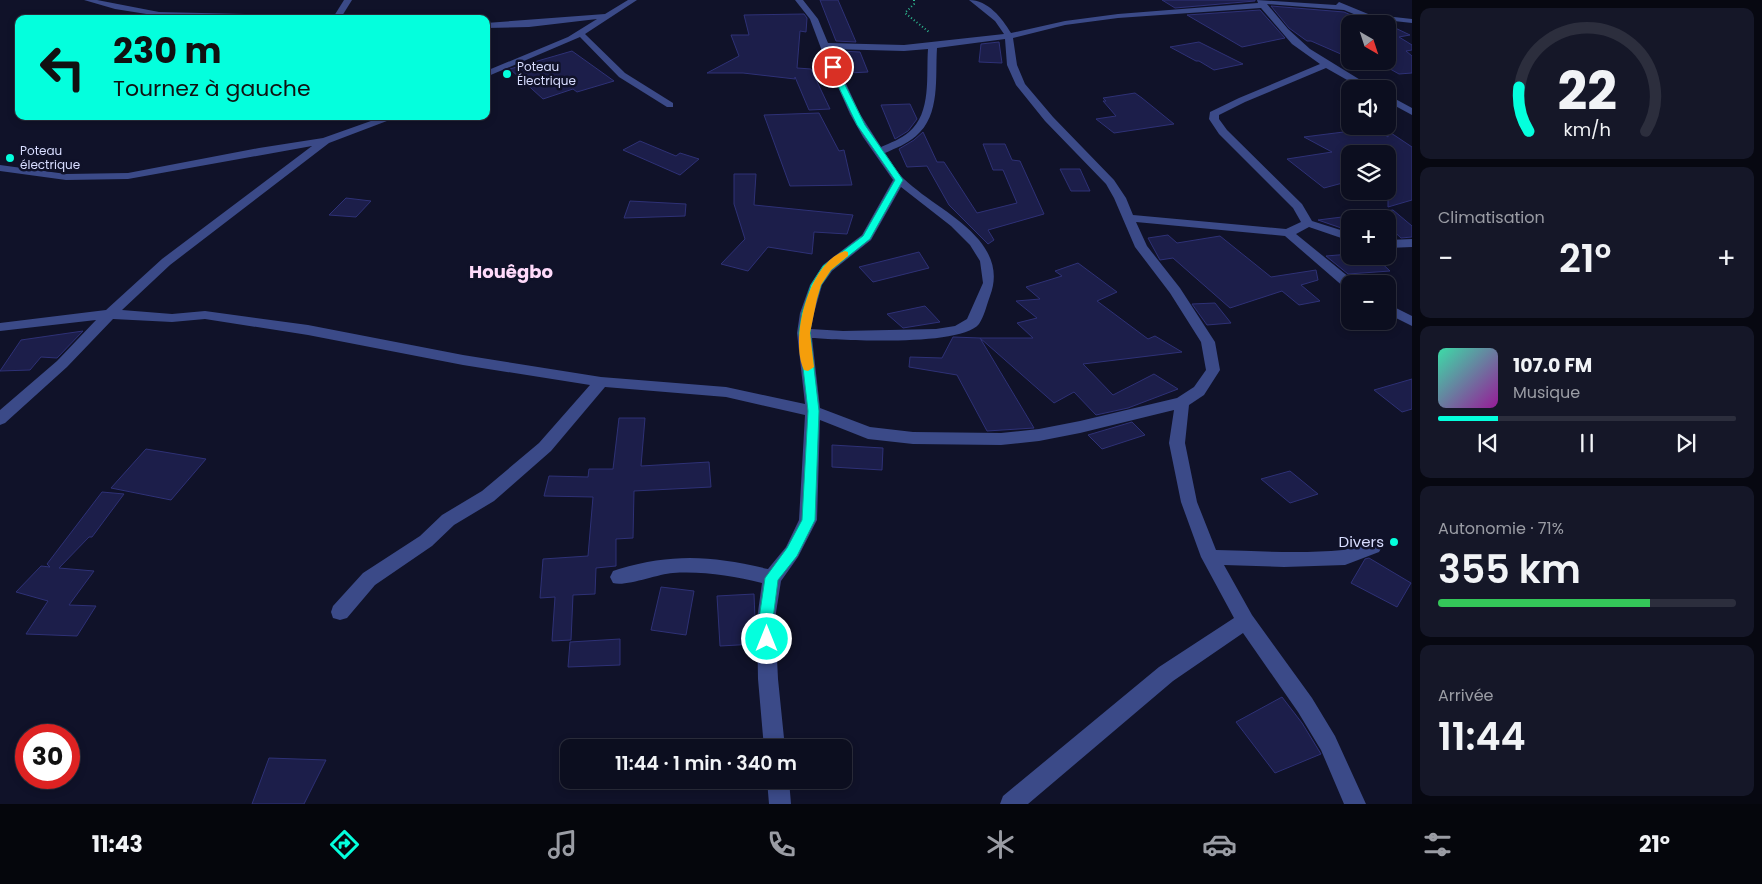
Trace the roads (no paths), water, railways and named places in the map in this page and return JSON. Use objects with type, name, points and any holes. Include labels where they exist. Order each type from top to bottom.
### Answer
[{"type":"street","points":[[88,0],[115,7],[159,14],[204,15]]},
{"type":"street","points":[[339,15],[348,0]]},
{"type":"street","points":[[490,72],[525,59],[580,33],[633,0]]},
{"type":"street","points":[[799,0],[814,19],[824,46],[855,114],[880,152],[899,180],[955,223],[975,243],[986,261],[989,283],[972,322],[959,330],[936,334],[843,336],[804,333]]},
{"type":"street","points":[[0,327],[110,314],[172,318],[205,315],[308,330],[463,360],[601,382],[726,392],[813,411],[868,432],[913,438],[973,440],[1038,435],[1080,427],[1182,402],[1199,392],[1213,370],[1208,342],[1175,291],[1141,247],[1120,198],[1110,182],[1049,119],[1021,85],[1012,65],[1009,36],[998,19],[973,0]]},
{"type":"street","points":[[1333,0],[1361,15]]},
{"type":"street","points":[[824,46],[904,48],[932,46],[1009,36],[1065,23],[1261,2],[1346,8]]},
{"type":"street","points":[[1261,2],[1284,32],[1300,48],[1354,80]]},
{"type":"street","points":[[1355,13],[1392,20],[1412,21]]},
{"type":"street","points":[[490,26],[606,16]]},
{"type":"street","points":[[1396,27],[1405,30]]},
{"type":"street","points":[[580,33],[622,75],[670,105]]},
{"type":"street","points":[[880,152],[916,132],[921,124],[930,102],[932,46]]},
{"type":"street","points":[[1326,65],[1242,100],[1214,114],[1214,120],[1223,132],[1298,206],[1308,223],[1341,234]]},
{"type":"street","points":[[1396,103],[1412,112]]},
{"type":"street","points":[[0,168],[66,178],[128,176],[325,141],[384,120]]},
{"type":"street","points":[[0,419],[62,364],[110,314],[166,262],[325,141]]},
{"type":"street","points":[[0,179],[13,171]]},
{"type":"street","points":[[774,739],[768,679],[766,619],[772,578],[792,552],[808,520],[813,411],[804,333],[807,313],[816,285],[827,268],[867,237],[899,180]]},
{"type":"street","points":[[1127,218],[1288,233],[1308,223]]},
{"type":"street","points":[[1288,233],[1341,277]]},
{"type":"street","points":[[1396,244],[1412,243]]},
{"type":"street","points":[[1396,313],[1412,322]]},
{"type":"street","points":[[340,612],[369,579],[426,541],[448,520],[488,496],[545,447],[601,382]]},
{"type":"street","points":[[1182,402],[1177,443],[1189,502],[1210,557],[1245,621],[1295,691],[1328,743],[1355,804]]},
{"type":"street","points":[[1210,557],[1284,559],[1345,557],[1373,548]]},
{"type":"street","points":[[619,576],[658,567],[691,564],[738,570],[772,578]]},
{"type":"street","points":[[1011,804],[1166,674],[1245,621]]},
{"type":"street","points":[[779,789],[780,804]]},
{"type":"place","name":"Poteau Électrique","points":[[507,74]]},
{"type":"place","name":"Poteau électrique","points":[[10,158]]},
{"type":"place","name":"Divers","points":[[1394,542]]},
{"type":"district","name":"Houêgbo","points":[[511,272]]}]
